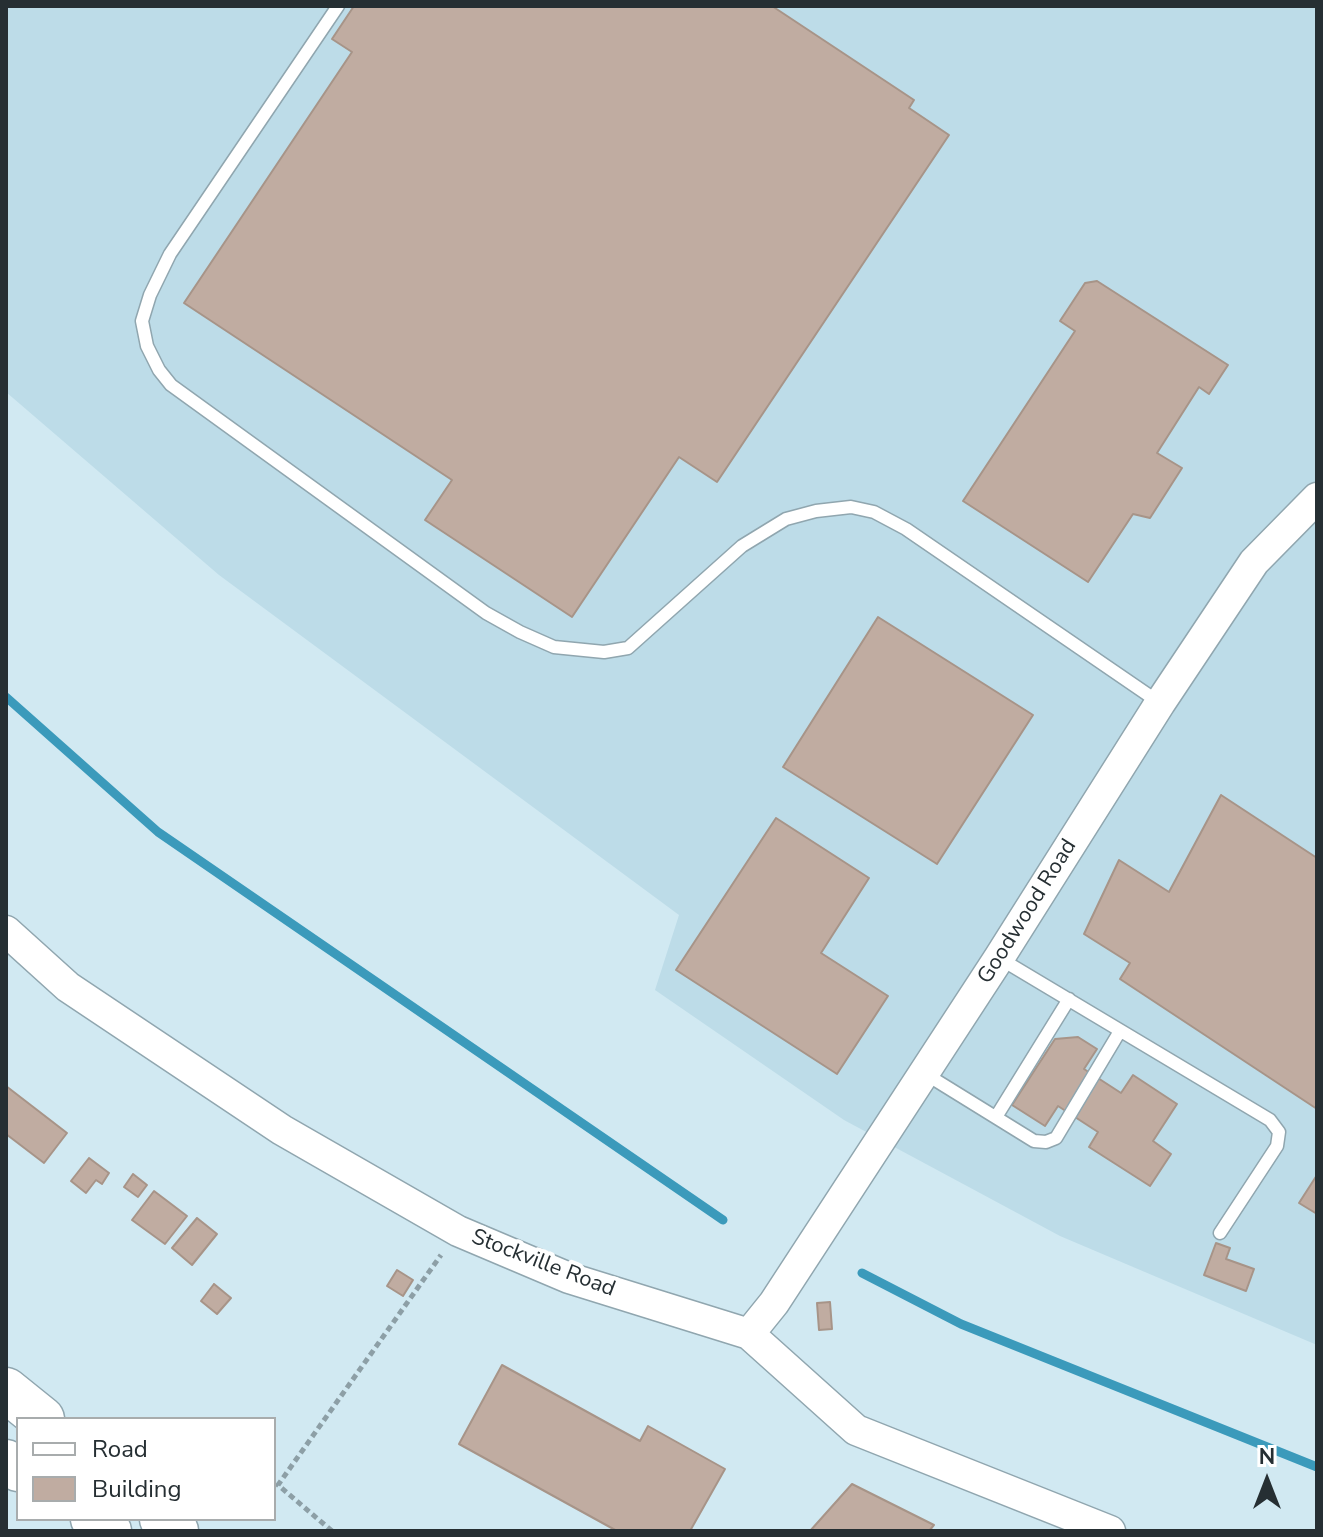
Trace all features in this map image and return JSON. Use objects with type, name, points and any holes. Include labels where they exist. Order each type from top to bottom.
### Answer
[{"type":"highway","points":[[6,1390],[40,1417]]},
{"type":"street","name":"Goodwood Road","points":[[749,1334],[774,1303],[1254,562],[1317,498]]},
{"type":"street","name":"Stockville Road","points":[[6,931],[68,987],[282,1130],[458,1231],[569,1278],[749,1334],[856,1430],[1110,1531]]},
{"type":"lane","points":[[338,6],[170,254],[150,295],[142,321],[147,346],[171,385],[486,613],[554,647],[604,652],[628,648],[692,589],[753,539],[786,519],[816,511],[851,507],[874,512],[906,529],[1160,703]]},
{"type":"lane","points":[[999,958],[1270,1120],[1279,1132],[1277,1146],[1220,1233]]},
{"type":"lane","points":[[996,1117],[1069,999]]},
{"type":"lane","points":[[924,1073],[1034,1141],[1046,1142],[1056,1138],[1120,1031]]},
{"type":"path","points":[[332,1531],[278,1485],[458,1231]]},
{"type":"shaded area","points":[[6,6],[1317,6],[1317,1345],[1060,1236],[844,1120],[655,990],[679,915],[219,575],[6,392]]},
{"type":"building","points":[[354,6],[772,6],[914,100],[909,108],[949,135],[717,482],[679,457],[572,617],[425,520],[452,480],[184,303],[352,52],[332,39]]},
{"type":"building","points":[[1097,281],[1228,365],[1209,394],[1199,387],[1157,453],[1182,468],[1150,518],[1133,514],[1088,582],[963,501],[1075,331],[1060,321],[1085,283]]},
{"type":"building","points":[[878,617],[1033,715],[937,864],[783,767]]},
{"type":"building","points":[[1221,795],[1317,858],[1317,1109],[1120,979],[1130,963],[1084,934],[1119,860],[1169,892]]},
{"type":"building","points":[[776,818],[869,878],[821,953],[888,996],[837,1074],[676,970]]},
{"type":"building","points":[[1078,1037],[1097,1049],[1084,1069],[1121,1093],[1133,1075],[1177,1104],[1153,1141],[1171,1154],[1150,1186],[1089,1147],[1098,1132],[1058,1106],[1045,1126],[1012,1105],[1055,1039]]},
{"type":"building","points":[[6,1086],[67,1133],[44,1163],[6,1134]]},
{"type":"building","points":[[89,1158],[109,1173],[102,1184],[96,1180],[86,1193],[71,1181]]},
{"type":"building","points":[[133,1174],[147,1185],[138,1197],[124,1187]]},
{"type":"building","points":[[1317,1175],[1317,1214],[1299,1203]]},
{"type":"building","points":[[154,1191],[187,1216],[165,1244],[132,1220]]},
{"type":"building","points":[[197,1218],[217,1234],[192,1265],[172,1248]]},
{"type":"building","points":[[1216,1243],[1230,1248],[1226,1259],[1254,1269],[1246,1291],[1204,1275]]},
{"type":"building","points":[[397,1270],[413,1280],[403,1296],[387,1286]]},
{"type":"building","points":[[214,1284],[231,1298],[217,1314],[201,1301]]},
{"type":"building","points":[[830,1302],[832,1329],[819,1330],[817,1303]]},
{"type":"building","points":[[502,1365],[640,1441],[648,1426],[725,1469],[690,1531],[617,1531],[459,1444]]},
{"type":"building","points":[[852,1484],[934,1525],[929,1531],[810,1531]]},
{"type":"waterway","points":[[6,697],[158,832],[723,1220]]},
{"type":"waterway","points":[[862,1273],[961,1324],[1317,1467]]}]
